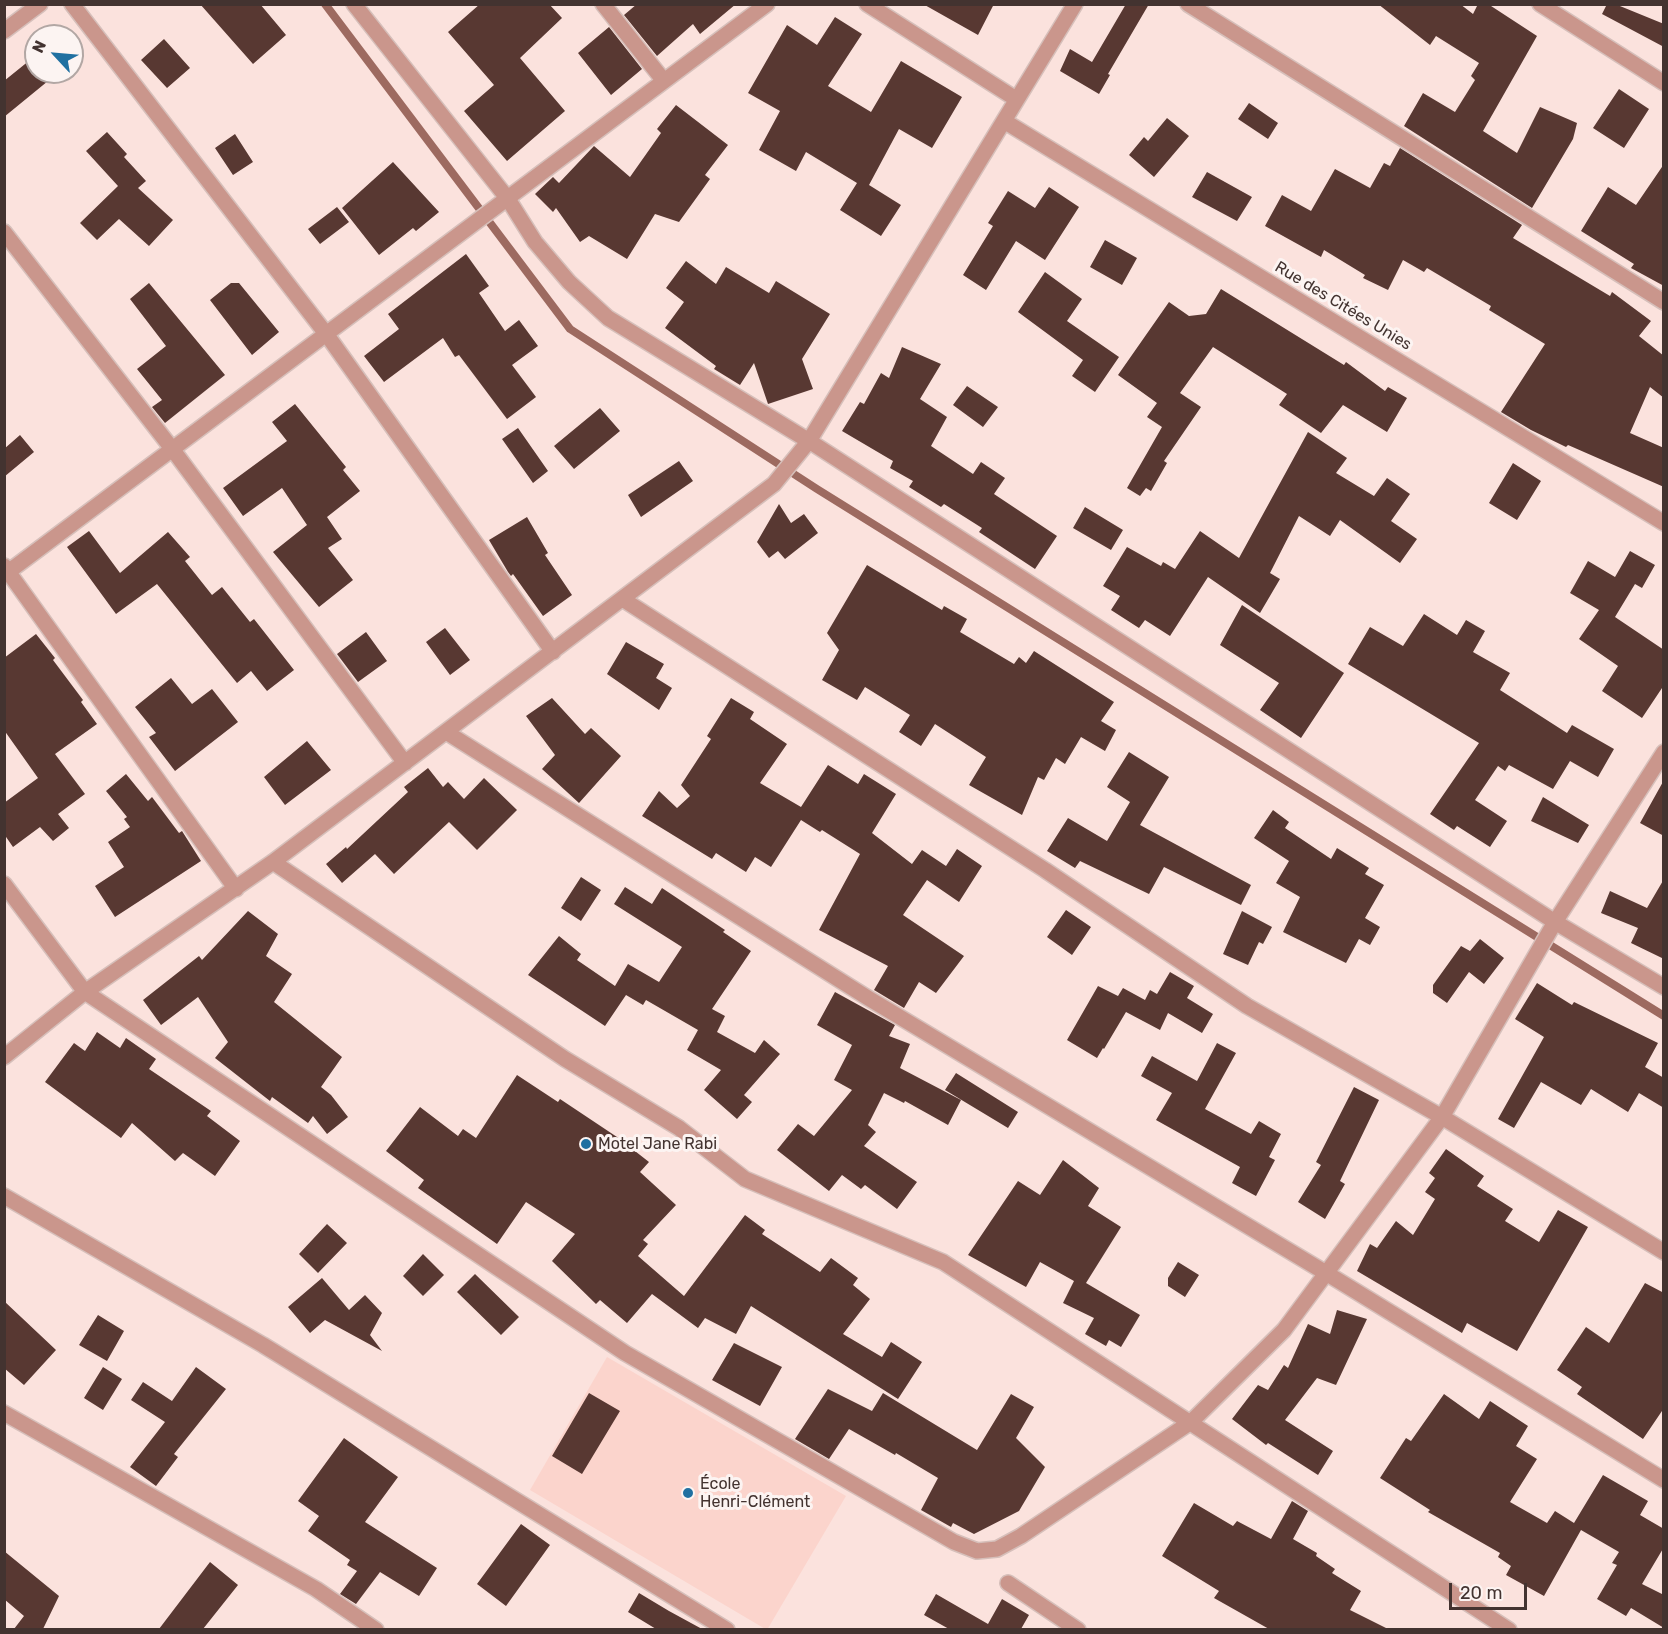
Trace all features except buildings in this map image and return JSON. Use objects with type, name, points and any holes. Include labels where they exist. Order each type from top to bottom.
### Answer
[{"type":"street","points":[[4,31],[40,4]]},
{"type":"street","points":[[72,4],[327,335],[553,652]]},
{"type":"street","points":[[354,4],[502,203],[568,282],[608,318],[808,441],[1551,929],[1664,987]]},
{"type":"street","points":[[603,4],[664,81]]},
{"type":"street","points":[[236,889],[6,571],[173,450],[767,4]]},
{"type":"street","points":[[867,4],[1016,99]]},
{"type":"street","points":[[4,1057],[85,992],[273,862],[624,600],[774,484],[808,441],[1075,4]]},
{"type":"street","points":[[1188,4],[1664,302]]},
{"type":"street","points":[[1540,4],[1664,83]]},
{"type":"street","name":"Rue des Citées Unies","points":[[1004,121],[1664,523]]},
{"type":"street","points":[[4,232],[173,450],[405,763]]},
{"type":"street","points":[[624,600],[1045,870],[1247,1006],[1442,1117],[1664,1252]]},
{"type":"street","points":[[446,732],[868,998],[1326,1273],[1664,1480]]},
{"type":"street","points":[[4,884],[85,992],[625,1353],[954,1542],[977,1551],[997,1549],[1021,1536],[1191,1422],[1284,1330],[1442,1117],[1551,929],[1664,752]]},
{"type":"street","points":[[273,862],[565,1059],[679,1128],[745,1179],[942,1262],[1509,1629]]},
{"type":"street","points":[[4,1196],[263,1345],[727,1629]]},
{"type":"street","points":[[4,1413],[316,1589],[376,1629]]},
{"type":"street","points":[[1008,1583],[1078,1629]]},
{"type":"shaded area","name":"École Henri-Clément","points":[[607,1357],[846,1496],[767,1630],[530,1490]]},
{"type":"waterway","points":[[325,4],[570,329],[817,489],[1664,1016]]},
{"type":"place","name":"Motel Jane Rabi","points":[[586,1144]]},
{"type":"place","name":"École Henri-Clément","points":[[688,1493]]}]
